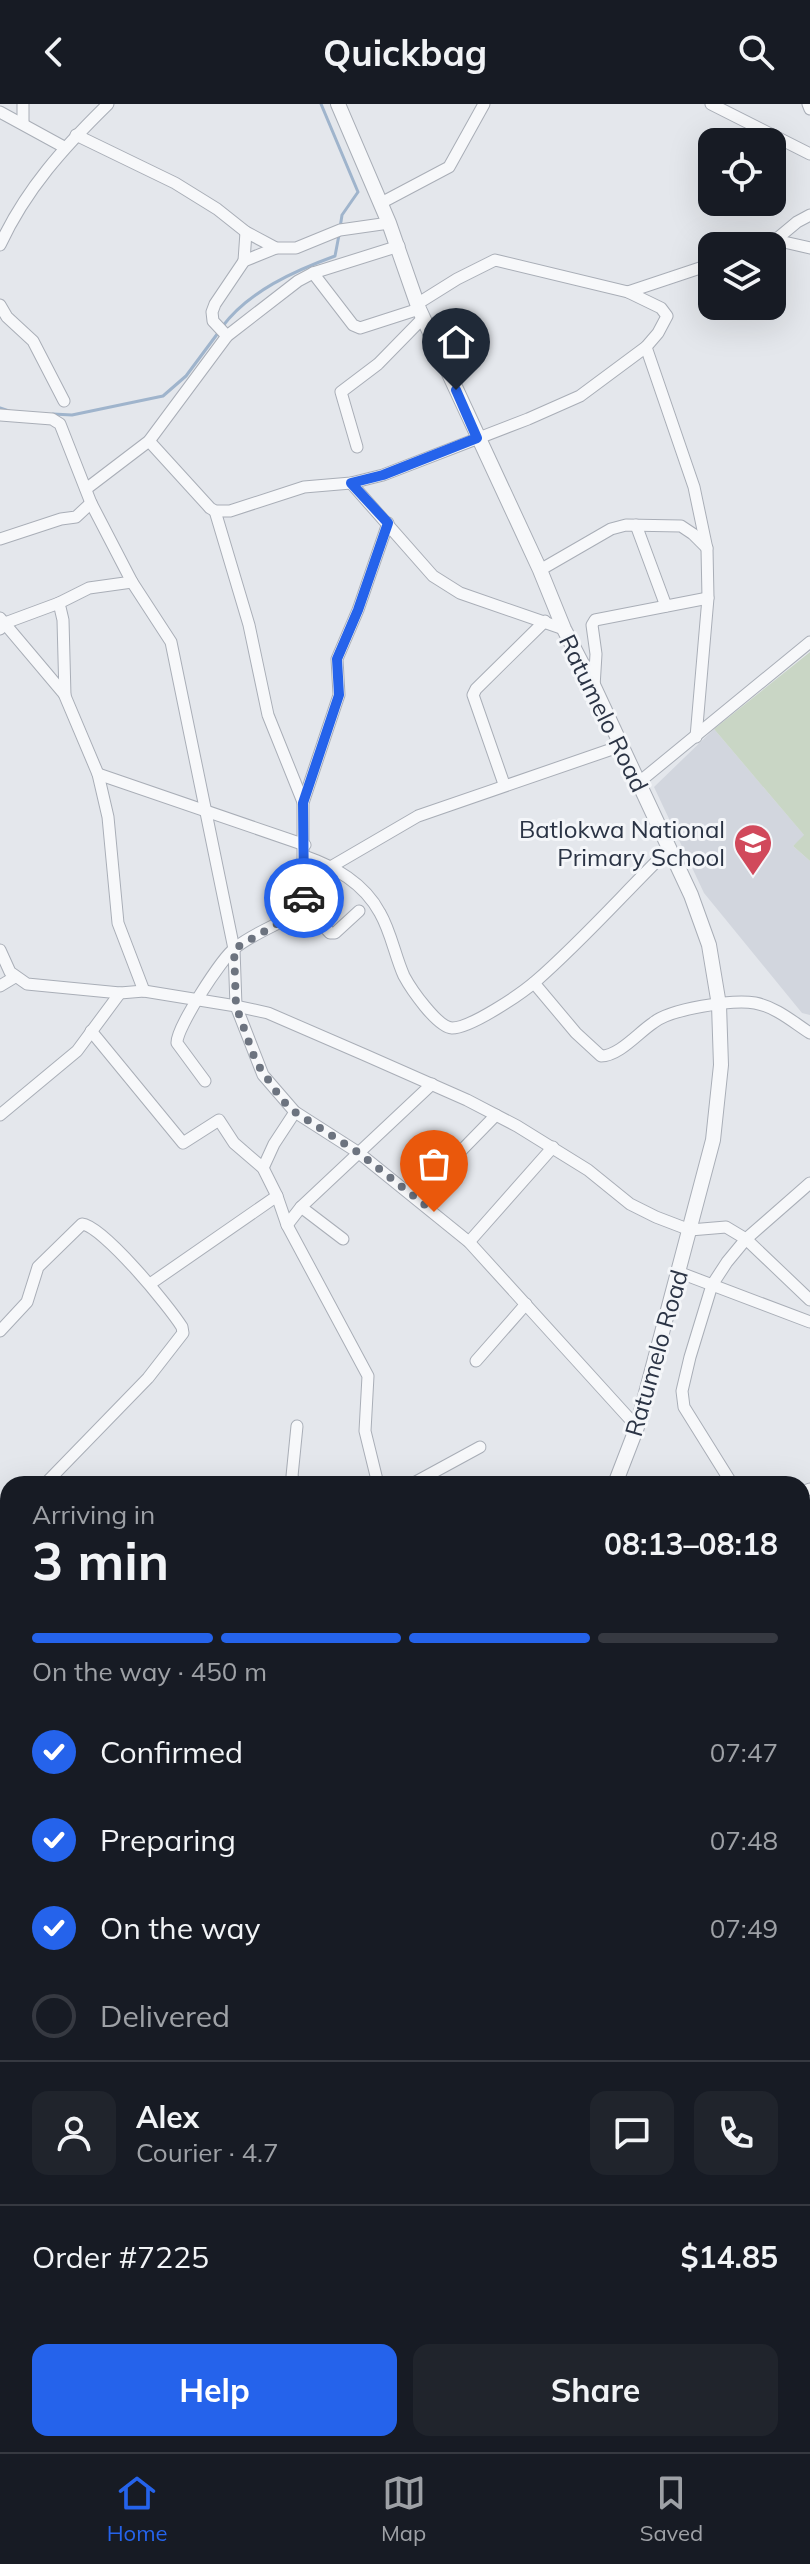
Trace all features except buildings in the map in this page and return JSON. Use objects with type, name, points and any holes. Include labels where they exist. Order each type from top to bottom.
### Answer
[{"type":"street","points":[[23,104],[23,123]]},
{"type":"street","points":[[0,245],[29,192],[64,147],[108,104]]},
{"type":"street","name":"Ratumelo Road","points":[[338,104],[399,246],[420,310],[540,570],[564,629],[670,848],[709,945],[719,1005],[721,1065],[715,1125],[690,1230],[621,1476]]},
{"type":"street","points":[[381,203],[449,167],[484,104]]},
{"type":"street","points":[[711,104],[810,154]]},
{"type":"street","points":[[0,112],[64,147]]},
{"type":"street","points":[[76,135],[175,183],[217,209],[246,232],[276,248]]},
{"type":"street","points":[[784,232],[810,215]]},
{"type":"street","points":[[244,261],[276,248],[296,248],[340,230],[389,223]]},
{"type":"street","points":[[227,336],[213,321],[212,312],[244,261],[246,232]]},
{"type":"street","points":[[786,243],[810,248]]},
{"type":"street","points":[[86,489],[149,441],[227,336],[298,281],[313,273],[399,246]]},
{"type":"street","points":[[215,511],[230,511],[304,487],[351,483],[383,475],[528,419],[580,396],[646,347],[667,316],[661,308],[628,292],[495,260],[457,279],[420,310],[378,364],[341,392],[357,447]]},
{"type":"street","points":[[628,292],[698,269]]},
{"type":"street","points":[[313,273],[353,325],[360,328],[420,310]]},
{"type":"street","points":[[0,305],[7,317],[33,341],[64,401]]},
{"type":"street","points":[[646,347],[694,487],[707,549],[708,598],[696,737]]},
{"type":"street","points":[[0,415],[57,422],[91,503],[132,582],[171,642],[234,949],[236,1006],[263,1075],[295,1112],[359,1153],[469,1242],[637,1427]]},
{"type":"street","points":[[149,441],[215,511],[249,625],[268,715],[303,803]]},
{"type":"street","points":[[351,483],[433,576],[446,586],[564,629]]},
{"type":"street","points":[[0,539],[76,517],[91,503]]},
{"type":"street","points":[[359,911],[335,933],[330,933],[306,907],[303,803],[339,695],[337,659],[358,610],[388,523]]},
{"type":"street","points":[[540,570],[611,529],[636,525],[681,526],[707,549]]},
{"type":"street","points":[[636,525],[666,606]]},
{"type":"street","points":[[132,582],[89,588],[59,603],[2,623],[65,696],[98,774],[108,817],[118,923],[144,991]]},
{"type":"street","points":[[594,687],[597,665],[593,622],[708,598]]},
{"type":"street","points":[[59,603],[63,620],[65,696]]},
{"type":"street","points":[[504,784],[473,695],[545,621]]},
{"type":"street","points":[[638,783],[810,642]]},
{"type":"street","points":[[303,883],[418,816],[621,746]]},
{"type":"street","points":[[98,774],[204,809],[304,851],[355,883],[380,913],[406,978],[444,1026],[466,1026],[534,983],[670,848]]},
{"type":"street","points":[[205,1081],[177,1043],[179,1031],[197,999],[234,949],[306,907]]},
{"type":"street","points":[[0,950],[15,977],[27,984],[120,993],[144,991],[268,1013],[496,1115],[588,1170],[630,1204],[690,1230],[724,1226],[746,1239],[810,1300]]},
{"type":"street","points":[[0,986],[15,977]]},
{"type":"street","points":[[534,983],[591,1050],[601,1056],[614,1052],[664,1015],[719,1005],[755,1003],[774,1010],[810,1033]]},
{"type":"street","points":[[0,1115],[67,1060],[120,993]]},
{"type":"street","points":[[91,1031],[183,1143],[219,1120],[234,1143],[263,1168],[287,1225],[368,1376],[365,1431],[376,1476]]},
{"type":"street","points":[[287,1225],[301,1207],[432,1084]]},
{"type":"street","points":[[263,1168],[295,1112]]},
{"type":"street","points":[[416,1197],[496,1115]]},
{"type":"street","points":[[469,1242],[553,1147]]},
{"type":"street","points":[[727,1476],[684,1407],[682,1399],[690,1357],[712,1285],[727,1262],[746,1239],[810,1183]]},
{"type":"street","points":[[150,1284],[277,1196]]},
{"type":"street","points":[[301,1207],[343,1239]]},
{"type":"street","points":[[0,1331],[27,1302],[38,1267],[82,1224],[95,1228],[150,1284],[182,1325],[183,1333],[148,1378],[53,1476]]},
{"type":"street","points":[[678,1272],[810,1322]]},
{"type":"street","points":[[476,1361],[526,1304]]},
{"type":"street","points":[[292,1476],[297,1426]]},
{"type":"street","points":[[427,1476],[480,1447]]},
{"type":"shaded area","name":"Batlokwa National Primary School","points":[[714,729],[805,836],[793,846],[810,861],[810,1015],[802,1013],[704,893],[654,787]]},
{"type":"green space","points":[[810,652],[810,861],[793,846],[804,835],[714,729]]},
{"type":"waterway","points":[[321,104],[358,192],[342,215],[340,228]]},
{"type":"waterway","points":[[222,327],[259,293],[304,268],[335,256],[339,235]]},
{"type":"waterway","points":[[53,414],[72,415],[163,396],[186,376],[218,333]]},
{"type":"waterway","points":[[0,408],[9,411]]},
{"type":"way so far","points":[[304,898],[306,907],[234,949],[236,1006],[256,1062],[282,1100],[295,1112],[359,1153],[434,1212]]},
{"type":"place","name":"Batlokwa National Primary School","points":[[753,877]]},
{"type":"route","points":[[304,898],[303,803],[339,695],[337,659],[358,610],[388,523],[351,483],[383,475],[477,438],[456,390]]}]
